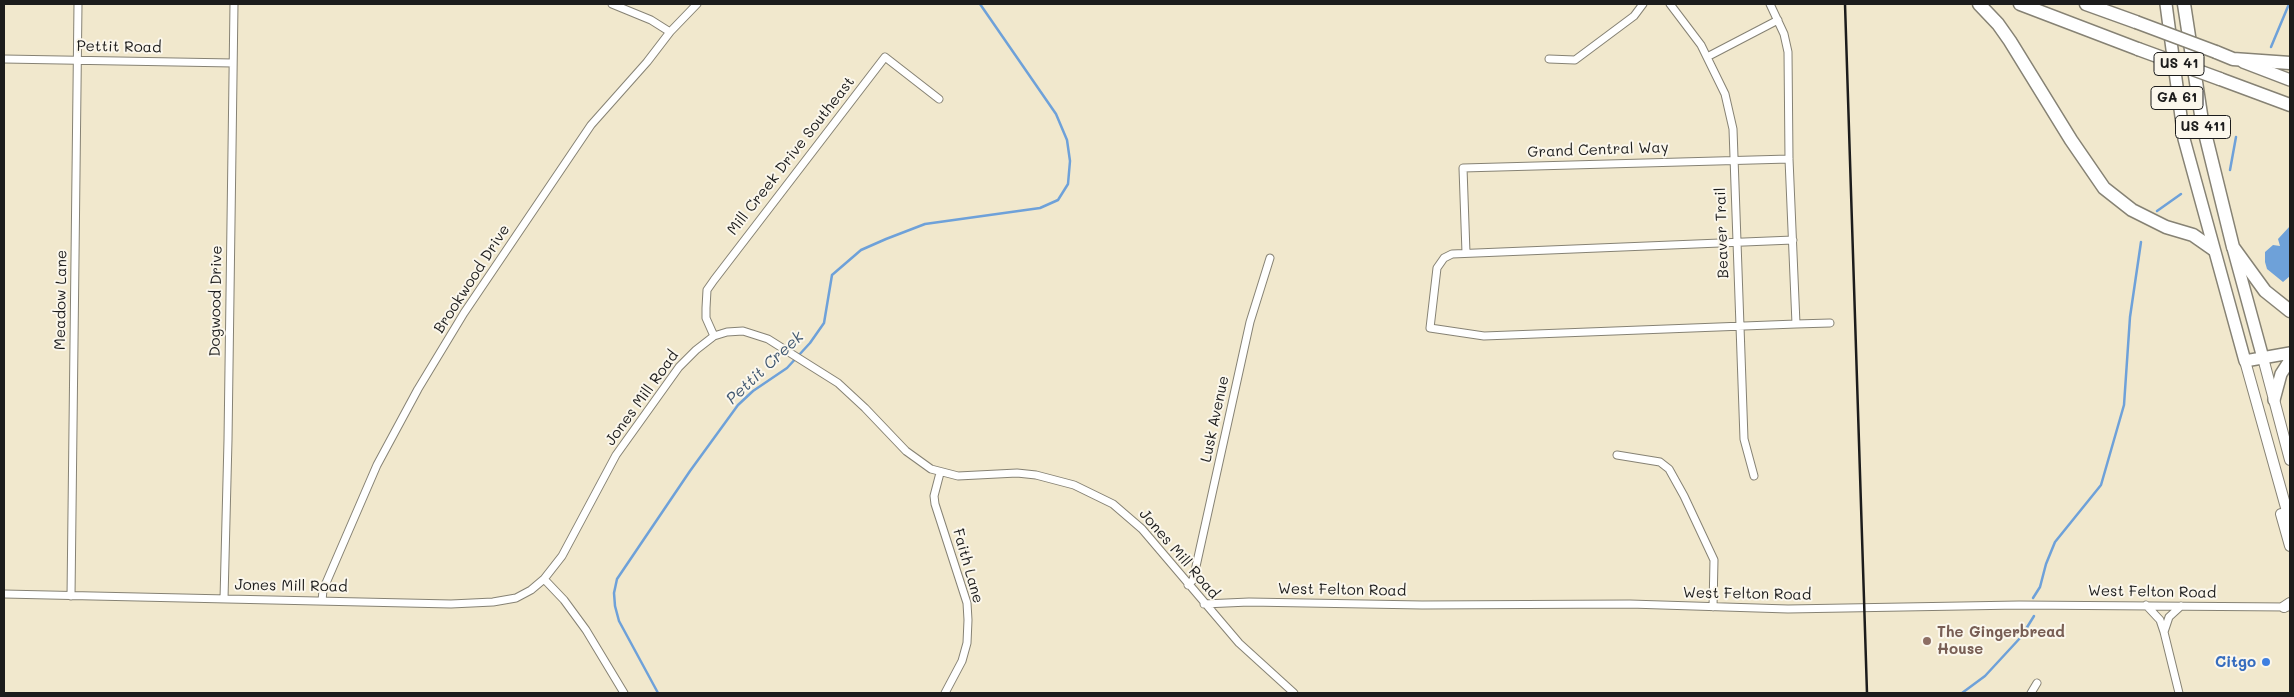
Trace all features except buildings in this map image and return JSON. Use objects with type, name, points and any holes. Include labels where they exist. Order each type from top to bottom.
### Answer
[{"type":"highway","points":[[1979,4],[1998,24],[2010,41],[2071,140],[2104,188],[2132,210],[2166,227],[2193,235],[2213,248]]},
{"type":"highway","name":"US 41","points":[[2020,4],[2290,104]]},
{"type":"highway","name":"US 41","points":[[2086,4],[2233,59]]},
{"type":"highway","name":"US 411","points":[[2184,4],[2203,129],[2233,247],[2265,291],[2290,311]]},
{"type":"highway","points":[[2233,59],[2290,63]]},
{"type":"main road","name":"GA 61","points":[[2166,4],[2184,139],[2290,522]]},
{"type":"main road","name":"US 41","points":[[2233,59],[2290,80]]},
{"type":"main road","points":[[2233,247],[2290,460]]},
{"type":"main road","points":[[2245,361],[2290,353]]},
{"type":"main road","points":[[2274,400],[2281,374],[2290,360]]},
{"type":"main road","points":[[2276,476],[2279,504],[2290,546]]},
{"type":"street","name":"Meadow Lane","points":[[71,596],[78,4]]},
{"type":"street","name":"Dogwood Drive","points":[[224,599],[234,4]]},
{"type":"street","points":[[612,4],[651,20],[670,32]]},
{"type":"street","name":"Brookwood Drive","points":[[322,601],[326,584],[377,465],[418,389],[459,321],[591,125],[647,62],[670,32],[697,4]]},
{"type":"street","points":[[1550,59],[1575,60],[1634,16],[1643,4]]},
{"type":"street","name":"Beaver Trail","points":[[1670,4],[1701,45],[1725,94],[1733,129],[1744,439],[1754,476]]},
{"type":"street","points":[[1770,4],[1784,34],[1788,52],[1792,240],[1796,324]]},
{"type":"street","points":[[1707,57],[1778,20]]},
{"type":"street","name":"Mill Creek Drive Southeast","points":[[714,336],[706,318],[707,290],[885,57],[939,99]]},
{"type":"street","name":"Pettit Road","points":[[4,59],[233,63]]},
{"type":"street","name":"Grand Central Way","points":[[1466,253],[1463,168],[1790,159]]},
{"type":"street","points":[[1792,240],[1452,254],[1444,258],[1437,268],[1430,328],[1484,336],[1830,323]]},
{"type":"street","name":"Lusk Avenue","points":[[1188,586],[1193,580],[1250,322],[1270,258]]},
{"type":"street","name":"Jones Mill Road","points":[[4,594],[450,604],[493,602],[522,595],[544,578],[562,556],[616,456],[655,399],[690,355],[714,336],[727,332],[743,331],[760,334],[812,365],[848,391],[912,457],[940,473],[958,476],[1025,474],[1056,479],[1083,488],[1105,499],[1128,515],[1188,586],[1254,658],[1294,693]]},
{"type":"street","points":[[1617,454],[1660,462],[1669,469],[1714,560],[1713,608]]},
{"type":"street","name":"Faith Lane","points":[[940,473],[934,496],[935,504],[967,603],[968,620],[967,643],[962,661],[945,693]]},
{"type":"street","points":[[544,578],[564,600],[586,630],[624,693]]},
{"type":"street","name":"West Felton Road","points":[[1204,604],[1249,602],[1422,605],[1621,604],[1788,609],[2146,605],[2288,606]]},
{"type":"street","points":[[2146,605],[2160,620],[2179,693]]},
{"type":"street","points":[[2164,632],[2170,618],[2181,606]]},
{"type":"street","points":[[2032,693],[2037,683]]},
{"type":"water","points":[[2290,226],[2290,276],[2283,282],[2267,269],[2265,252],[2273,245],[2280,246],[2278,239]]},
{"type":"waterway","name":"Pettit Creek","points":[[658,693],[619,621],[614,593],[617,579],[690,471],[738,405],[753,391],[787,368],[810,343],[824,323],[832,275],[861,250],[886,239],[925,224],[1040,208],[1058,200],[1068,184],[1070,161],[1067,140],[1056,114],[980,4]]},
{"type":"waterway","points":[[2271,47],[2289,4]]},
{"type":"waterway","points":[[2230,170],[2236,137]]},
{"type":"waterway","points":[[2157,211],[2181,194]]},
{"type":"waterway","points":[[2033,598],[2040,587],[2046,564],[2055,542],[2101,485],[2124,405],[2130,317],[2141,242]]},
{"type":"waterway","points":[[1962,693],[1985,676],[2021,637],[2034,616]]},
{"type":"railway","points":[[1845,4],[1867,693]]},
{"type":"place","name":"The Gingerbread House","points":[[1927,641]]},
{"type":"place","name":"Citgo","points":[[2266,662]]}]
